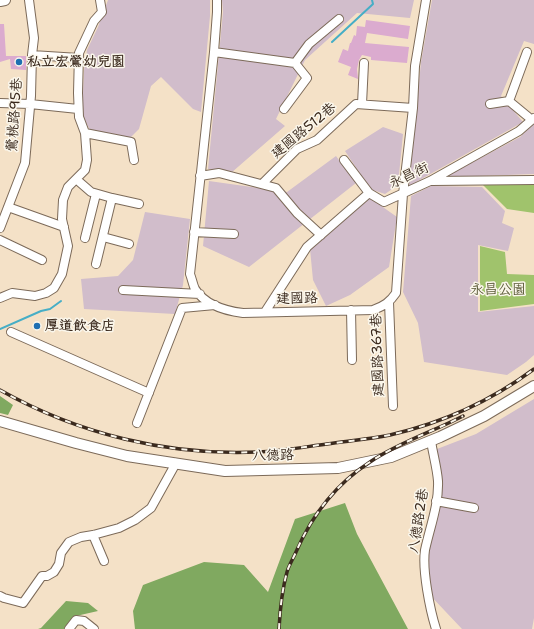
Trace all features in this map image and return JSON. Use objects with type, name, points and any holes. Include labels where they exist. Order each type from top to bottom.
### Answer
[{"type":"main road","points":[[0,1],[5,0]]},
{"type":"main road","name":"八德路","points":[[1,423],[127,456],[225,471],[338,468],[391,457],[431,441],[484,416],[534,386]]},
{"type":"street","name":"鶯桃路95巷","points":[[0,228],[25,163],[34,38],[29,0]]},
{"type":"street","points":[[0,298],[12,293],[35,296],[46,293],[54,288],[62,274],[68,246],[62,219],[63,200],[68,187],[85,170],[87,160],[85,133],[79,117],[78,109],[78,58],[79,52],[94,21],[102,12],[100,0]]},
{"type":"street","name":"建國路","points":[[217,0],[214,52],[190,274],[195,289],[204,298],[215,305],[228,311],[243,313],[373,310],[389,302]]},
{"type":"street","points":[[389,302],[396,294],[403,194],[413,108],[415,66],[426,0]]},
{"type":"street","points":[[295,63],[309,44],[339,19]]},
{"type":"street","points":[[214,52],[295,63],[307,78],[284,109]]},
{"type":"street","points":[[509,101],[527,52]]},
{"type":"street","points":[[32,55],[78,58]]},
{"type":"street","points":[[364,63],[362,104],[413,108]]},
{"type":"street","points":[[490,104],[509,101],[533,119]]},
{"type":"street","points":[[0,103],[30,104],[78,109]]},
{"type":"street","name":"建國路512巷","points":[[262,184],[297,149],[317,140],[356,104],[362,104]]},
{"type":"street","name":"永昌街","points":[[369,193],[384,202],[403,194],[430,181],[519,131],[533,119]]},
{"type":"street","points":[[85,133],[130,142],[134,160]]},
{"type":"street","points":[[265,312],[307,247],[369,193],[344,160]]},
{"type":"street","points":[[200,176],[219,174],[276,188],[297,213],[322,234]]},
{"type":"street","points":[[76,179],[91,192],[96,194],[139,204]]},
{"type":"street","points":[[430,181],[534,180]]},
{"type":"street","points":[[85,238],[96,194]]},
{"type":"street","points":[[96,264],[112,198]]},
{"type":"street","points":[[8,207],[64,227]]},
{"type":"street","points":[[194,232],[234,234]]},
{"type":"street","points":[[103,237],[129,244]]},
{"type":"street","points":[[0,240],[42,260]]},
{"type":"street","points":[[123,290],[200,294]]},
{"type":"street","name":"建國路367巷","points":[[389,302],[393,406]]},
{"type":"street","points":[[137,423],[182,308],[215,305]]},
{"type":"street","points":[[351,310],[352,360]]},
{"type":"street","points":[[10,332],[149,393]]},
{"type":"street","name":"八德路2巷","points":[[431,441],[438,481],[436,501],[425,552],[426,574],[432,618],[436,629]]},
{"type":"street","points":[[0,596],[23,603],[42,576],[47,576],[54,572],[59,564],[61,553],[69,542],[81,537],[93,536],[119,528],[135,520],[151,508],[176,463]]},
{"type":"street","points":[[436,501],[474,508]]},
{"type":"street","points":[[93,536],[104,561]]},
{"type":"street","points":[[69,629],[76,620],[84,621],[94,629]]},
{"type":"shaded area","points":[[108,0],[210,0],[210,16],[201,112],[193,109],[161,77],[151,86],[139,129],[131,137],[90,130],[82,115],[84,71],[87,50],[98,27]]},
{"type":"shaded area","points":[[222,0],[414,0],[410,18],[357,13],[305,60],[276,119],[285,126],[231,173],[208,169],[223,12]]},
{"type":"shaded area","points":[[432,0],[534,0],[534,44],[524,41],[501,96],[523,122],[409,186],[421,62]]},
{"type":"shaded area","points":[[534,124],[534,174],[447,176],[520,137]]},
{"type":"shaded area","points":[[383,127],[403,134],[398,185],[385,194],[370,189],[345,151]]},
{"type":"shaded area","points":[[336,156],[356,183],[249,267],[203,246],[209,181],[287,192]]},
{"type":"shaded area","points":[[431,186],[482,187],[505,211],[502,223],[514,228],[508,251],[478,245],[478,312],[534,306],[534,355],[507,375],[424,362],[418,323],[403,292],[411,196]]},
{"type":"shaded area","points":[[370,198],[397,217],[389,267],[350,295],[326,306],[313,280],[310,249]]},
{"type":"shaded area","points":[[145,212],[190,219],[183,285],[175,314],[84,309],[81,279],[118,276],[133,260]]},
{"type":"shaded area","points":[[534,399],[534,618],[532,629],[462,629],[428,593],[428,544],[441,498],[437,449],[476,434]]},
{"type":"green space","points":[[480,182],[534,182],[534,213],[507,209]]},
{"type":"green space","name":"永昌公園","points":[[480,246],[505,252],[507,274],[534,275],[534,304],[480,311]]},
{"type":"green space","points":[[0,396],[13,405],[8,415],[0,413]]},
{"type":"green space","points":[[345,503],[357,534],[408,629],[135,629],[133,611],[143,585],[204,562],[244,565],[268,592],[295,519]]},
{"type":"green space","points":[[66,601],[88,603],[98,611],[76,616],[65,629],[38,629],[41,628]]},
{"type":"building","points":[[366,20],[410,26],[408,39],[367,33],[365,43],[409,47],[407,63],[371,60],[371,57],[362,55],[357,69],[358,79],[348,75],[351,67],[338,62],[343,49],[348,51],[354,35],[356,36],[357,26],[365,27]]},
{"type":"building","points":[[0,24],[4,24],[6,56],[26,56],[26,70],[11,69],[10,59],[0,62]]},
{"type":"waterway","points":[[332,42],[373,4],[372,0]]},
{"type":"waterway","points":[[0,329],[41,311],[50,309],[61,301]]},
{"type":"railway","points":[[0,390],[61,419],[124,439],[157,446],[191,450],[258,452],[374,438],[409,430],[465,410],[518,381],[534,369]]},
{"type":"railway","points":[[279,629],[285,579],[288,569],[302,538],[326,501],[346,480],[381,455],[463,416]]},
{"type":"place","name":"私立宏鶯幼兒園","points":[[19,62]]},
{"type":"place","name":"厚道飲食店","points":[[37,326]]}]
